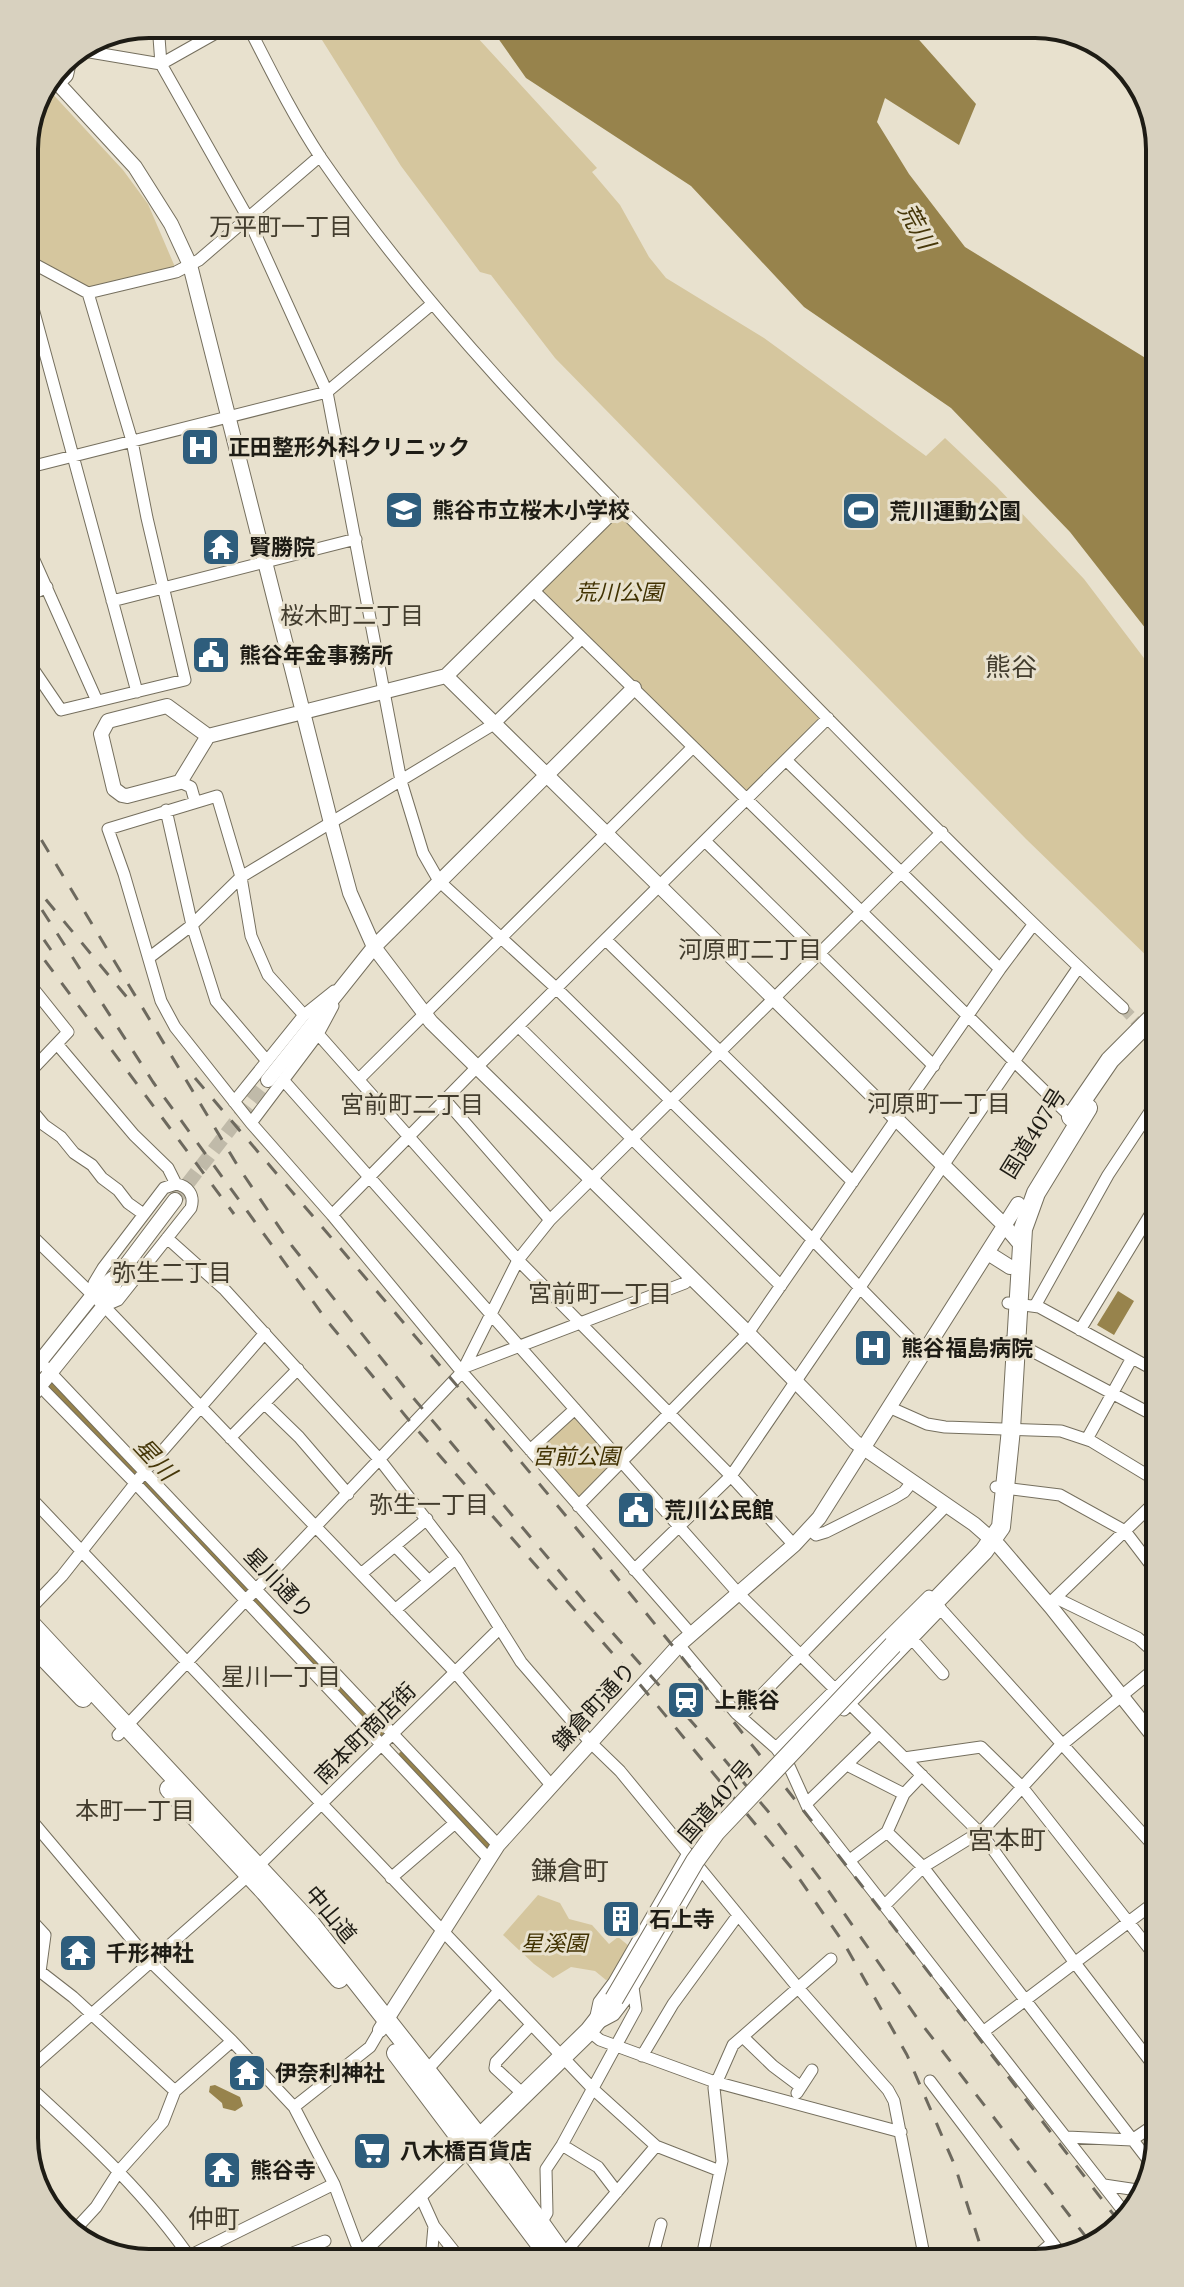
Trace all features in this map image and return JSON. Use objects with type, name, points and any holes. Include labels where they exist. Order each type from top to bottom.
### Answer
[{"type":"highway","name":"国道407号","points":[[1020,1304],[1010,1267],[1013,1226],[1071,1117],[1110,1060],[1146,1024]]},
{"type":"highway","name":"国道407号","points":[[1088,1108],[1146,1040]]},
{"type":"highway","points":[[1013,1226],[1024,1223],[1034,1198],[1088,1108]]},
{"type":"highway","points":[[1013,1226],[1069,1133],[1088,1108]]},
{"type":"highway","name":"国道407号","points":[[474,2143],[592,2028],[614,1999],[695,1861],[716,1832],[893,1645],[938,1606],[992,1539],[1006,1429],[1011,1342],[1020,1304],[1013,1226]]},
{"type":"highway","name":"中山道","points":[[38,1632],[122,1730],[253,1870],[311,1924],[383,2025],[554,2249]]},
{"type":"highway","name":"中山道","points":[[38,1651],[122,1730]]},
{"type":"highway","name":"中山道","points":[[383,2025],[426,2071],[474,2143],[541,2223],[556,2249]]},
{"type":"street","points":[[159,38],[161,64],[248,218],[327,392],[401,781],[416,836],[439,881],[557,989],[925,1354]]},
{"type":"street","points":[[94,53],[161,64],[207,38]]},
{"type":"street","points":[[255,38],[320,156],[432,304],[532,418],[1033,925],[1123,1008]]},
{"type":"street","points":[[59,84],[135,167],[171,224],[190,265],[331,823],[350,893],[374,947],[423,1012],[865,1450],[992,1539],[1053,1601],[1146,1726]]},
{"type":"street","points":[[38,266],[88,293],[176,272],[190,265],[320,156]]},
{"type":"street","points":[[38,676],[61,710],[185,680],[132,441],[88,293]]},
{"type":"street","points":[[38,465],[327,392],[432,304]]},
{"type":"street","points":[[38,328],[137,692]]},
{"type":"street","points":[[180,782],[208,736],[446,676],[618,506]]},
{"type":"street","points":[[112,601],[356,539]]},
{"type":"street","points":[[38,568],[97,701]]},
{"type":"street","points":[[38,591],[47,587]]},
{"type":"street","points":[[533,590],[1071,1117]]},
{"type":"street","points":[[150,957],[192,925],[241,877],[494,724],[582,638]]},
{"type":"street","points":[[446,676],[942,1166],[1013,1226]]},
{"type":"street","points":[[162,686],[167,706],[208,736]]},
{"type":"street","points":[[268,1080],[374,947],[634,688]]},
{"type":"street","points":[[167,706],[108,721],[101,734],[114,789],[122,795],[180,782],[191,787],[195,801]]},
{"type":"street","points":[[332,1215],[828,718]]},
{"type":"street","points":[[359,1079],[693,747]]},
{"type":"street","points":[[786,760],[1000,969]]},
{"type":"street","points":[[304,1015],[268,975],[251,936],[241,877],[217,796],[108,829],[150,957],[161,1001],[175,1027],[251,1123],[691,1634]]},
{"type":"street","points":[[166,810],[192,925],[216,1001],[267,1061]]},
{"type":"street","points":[[122,1730],[464,1370],[518,1260],[550,1220],[942,832]]},
{"type":"street","points":[[705,841],[934,1066]]},
{"type":"street","points":[[578,1506],[748,1333],[1033,925]]},
{"type":"street","points":[[606,940],[853,1182]]},
{"type":"street","points":[[634,1570],[731,1476],[1078,968]]},
{"type":"street","points":[[234,1102],[304,1015],[347,980]]},
{"type":"street","points":[[251,1123],[318,1034],[347,980]]},
{"type":"street","points":[[38,994],[68,1032],[38,1064]]},
{"type":"street","points":[[519,1027],[781,1286]]},
{"type":"street","points":[[318,1034],[518,1260],[731,1476],[794,1545]]},
{"type":"street","points":[[57,1044],[134,1135],[168,1168],[176,1184]]},
{"type":"street","points":[[284,1081],[738,1593],[980,1833],[1146,2056]]},
{"type":"street","points":[[446,1101],[550,1220]]},
{"type":"street","points":[[38,1118],[142,1213]]},
{"type":"street","points":[[1146,1118],[1020,1304],[1080,1330],[1146,1366]]},
{"type":"street","points":[[176,1184],[187,1188],[193,1203],[167,1238],[118,1300],[99,1301],[94,1283],[142,1213],[164,1188],[176,1184]]},
{"type":"street","points":[[40,1361],[99,1301],[175,1200]]},
{"type":"street","points":[[1080,1330],[1146,1221]]},
{"type":"street","name":"鎌倉町通り","points":[[383,2025],[498,1845],[679,1645],[810,1530],[986,1260],[984,1256],[1013,1226]]},
{"type":"street","points":[[167,1238],[225,1290],[380,1460],[456,1558],[521,1662],[590,1742],[620,1771],[799,1989],[888,2090],[894,2101],[901,2132],[923,2249]]},
{"type":"street","points":[[38,1242],[99,1301],[454,1671],[551,1785]]},
{"type":"street","points":[[986,1260],[1010,1267]]},
{"type":"street","points":[[464,1370],[685,1283],[691,1277]]},
{"type":"street","points":[[38,1600],[265,1333]]},
{"type":"street","points":[[1011,1342],[1146,1411]]},
{"type":"street","points":[[1087,1439],[1132,1358]]},
{"type":"street","name":"星川通り","points":[[40,1361],[498,1845]]},
{"type":"street","points":[[230,1438],[298,1369]]},
{"type":"street","name":"星川通り","points":[[38,1383],[489,1859]]},
{"type":"street","points":[[265,1404],[299,1437],[348,1494]]},
{"type":"street","points":[[891,1408],[927,1424],[1058,1431],[1087,1439],[1146,1474]]},
{"type":"street","points":[[530,1450],[575,1409]]},
{"type":"street","points":[[810,1530],[816,1535],[826,1532],[894,1498],[912,1482]]},
{"type":"street","points":[[1000,1487],[1060,1495],[1125,1531],[1146,1559]]},
{"type":"street","points":[[38,1506],[593,2089],[656,2146],[720,2171]]},
{"type":"street","points":[[741,1716],[946,1506]]},
{"type":"street","points":[[1053,1601],[1146,1511]]},
{"type":"street","points":[[361,1574],[427,1519]]},
{"type":"street","points":[[395,1546],[429,1581]]},
{"type":"street","points":[[395,1610],[456,1558]]},
{"type":"street","points":[[776,1748],[929,1596],[1146,1838]]},
{"type":"street","points":[[1053,1601],[1138,1638],[1146,1645]]},
{"type":"street","points":[[789,1766],[912,1639],[938,1606]]},
{"type":"street","name":"南本町商店街","points":[[38,2061],[253,1870],[500,1628]]},
{"type":"street","points":[[912,1639],[943,1674]]},
{"type":"street","points":[[679,1645],[736,1713],[776,1748],[789,1766],[806,1804],[1121,2208]]},
{"type":"street","points":[[885,1905],[923,1867],[980,1833],[1062,1745],[1146,1675]]},
{"type":"street","points":[[806,1804],[879,1733]]},
{"type":"street","points":[[904,1758],[981,1747],[1022,1787],[1146,1944]]},
{"type":"street","points":[[847,1765],[904,1794]]},
{"type":"street","points":[[850,1860],[887,1832],[904,1794],[922,1775]]},
{"type":"street","points":[[391,1878],[455,1823]]},
{"type":"street","points":[[38,1828],[150,1961],[294,2107],[334,2184],[356,2249]]},
{"type":"street","points":[[887,1832],[923,1867],[1144,2156]]},
{"type":"street","points":[[687,1855],[614,1982],[599,2002],[592,2028],[600,2040],[715,2082],[901,2132]]},
{"type":"street","points":[[592,2028],[614,2015],[701,1871]]},
{"type":"street","points":[[983,2032],[1146,1909]]},
{"type":"street","points":[[642,2056],[673,2004],[738,1915]]},
{"type":"street","points":[[38,1927],[45,1935],[38,1961]]},
{"type":"street","points":[[704,2249],[722,2161],[715,2082],[733,2045],[831,1959]]},
{"type":"street","points":[[38,1971],[91,2013],[175,2091]]},
{"type":"street","points":[[541,2223],[547,2213],[546,2169],[636,2009],[633,1987]]},
{"type":"street","points":[[426,2071],[499,1991]]},
{"type":"street","points":[[294,2107],[370,2047],[383,2025]]},
{"type":"street","points":[[523,2094],[495,2068],[496,2062],[531,2025]]},
{"type":"street","points":[[743,2037],[801,2087]]},
{"type":"street","points":[[79,2225],[96,2207],[119,2171],[163,2122],[175,2091],[232,2041]]},
{"type":"street","points":[[790,2103],[812,2070]]},
{"type":"street","points":[[930,2081],[1055,2247]]},
{"type":"street","points":[[38,2095],[119,2171],[156,2212],[183,2249]]},
{"type":"street","points":[[1067,2137],[1132,2140],[1146,2130]]},
{"type":"street","points":[[364,2249],[474,2143]]},
{"type":"street","points":[[562,2145],[598,2167],[617,2192]]},
{"type":"street","points":[[567,2249],[656,2146]]},
{"type":"street","points":[[209,2249],[334,2184]]},
{"type":"street","points":[[1104,2185],[1133,2189]]},
{"type":"street","points":[[420,2195],[434,2226],[452,2249]]},
{"type":"street","points":[[655,2249],[661,2224]]},
{"type":"street","points":[[432,2249],[434,2226]]},
{"type":"street","points":[[303,2249],[325,2241]]},
{"type":"street","points":[[657,2241],[670,2245]]},
{"type":"street","points":[[1046,2248],[1052,2243]]},
{"type":"green space","name":"荒川運動公園","points":[[321,38],[478,38],[597,168],[592,172],[620,205],[649,257],[666,278],[764,338],[926,456],[945,438],[997,487],[1084,579],[1146,661],[1146,955],[1026,839],[555,358],[491,275],[480,272],[401,166]]},
{"type":"green space","points":[[53,94],[123,170],[148,204],[175,267],[88,289],[38,263],[38,142],[46,106]]},
{"type":"green space","name":"荒川公園","points":[[619,513],[820,717],[746,794],[540,591]]},
{"type":"green space","name":"宮前公園","points":[[575,1415],[615,1462],[578,1499],[536,1450]]},
{"type":"green space","name":"星溪園","points":[[538,1895],[560,1903],[569,1919],[592,1925],[609,1944],[618,1937],[634,1950],[614,1978],[606,1980],[595,1971],[571,1967],[553,1978],[503,1935]]},
{"type":"water","name":"荒川","points":[[498,38],[917,38],[976,104],[959,145],[885,98],[877,122],[909,174],[965,247],[1146,358],[1146,629],[1070,532],[951,408],[804,307],[691,186],[526,78]]},
{"type":"water","points":[[1118,1291],[1134,1301],[1114,1335],[1097,1325]]},
{"type":"water","points":[[215,2085],[240,2097],[243,2106],[235,2111],[223,2108],[222,2103],[209,2092],[210,2086]]},
{"type":"waterway","name":"星川","points":[[38,1370],[245,1589]]},
{"type":"waterway","name":"星川","points":[[257,1601],[383,1734]]},
{"type":"waterway","name":"星川","points":[[406,1759],[488,1845]]},
{"type":"tunnel","points":[[1123,1008],[1146,1032]]},
{"type":"tunnel","points":[[175,1200],[268,1080]]},
{"type":"railway","points":[[38,834],[239,1168],[292,1246],[405,1388],[586,1603],[777,1822],[917,2018],[1086,2237]]},
{"type":"railway","points":[[38,890],[130,1001]]},
{"type":"railway","points":[[42,910],[153,1082],[328,1322],[413,1425],[642,1687],[794,1871],[845,1945],[907,2055],[955,2166],[981,2249]]},
{"type":"railway","points":[[38,931],[51,950]]},
{"type":"railway","points":[[38,951],[234,1214]]},
{"type":"railway","points":[[195,1078],[676,1650],[845,1863],[1114,2215]]},
{"type":"place","name":"正田整形外科クリニック","points":[[200,447]]},
{"type":"place","name":"熊谷市立桜木小学校","points":[[404,510]]},
{"type":"place","name":"荒川運動公園","points":[[861,511]]},
{"type":"place","name":"賢勝院","points":[[221,547]]},
{"type":"place","name":"熊谷年金事務所","points":[[211,655]]},
{"type":"place","name":"熊谷福島病院","points":[[873,1348]]},
{"type":"place","name":"荒川公民館","points":[[636,1510]]},
{"type":"place","name":"上熊谷","points":[[686,1700]]},
{"type":"place","name":"石上寺","points":[[621,1919]]},
{"type":"place","name":"千形神社","points":[[78,1953]]},
{"type":"place","name":"伊奈利神社","points":[[247,2073]]},
{"type":"place","name":"八木橋百貨店","points":[[372,2151]]},
{"type":"place","name":"熊谷寺","points":[[222,2170]]},
{"type":"district","name":"万平町一丁目","points":[[281,226]]},
{"type":"district","name":"桜木町二丁目","points":[[352,615]]},
{"type":"district","name":"熊谷","points":[[1011,666]]},
{"type":"district","name":"河原町二丁目","points":[[750,949]]},
{"type":"district","name":"河原町一丁目","points":[[939,1103]]},
{"type":"district","name":"宮前町二丁目","points":[[412,1104]]},
{"type":"district","name":"弥生二丁目","points":[[172,1272]]},
{"type":"district","name":"宮前町一丁目","points":[[600,1293]]},
{"type":"district","name":"弥生一丁目","points":[[429,1504]]},
{"type":"district","name":"星川一丁目","points":[[281,1676]]},
{"type":"district","name":"本町一丁目","points":[[135,1810]]},
{"type":"district","name":"宮本町","points":[[1007,1839]]},
{"type":"district","name":"鎌倉町","points":[[570,1870]]},
{"type":"district","name":"仲町","points":[[214,2218]]}]
